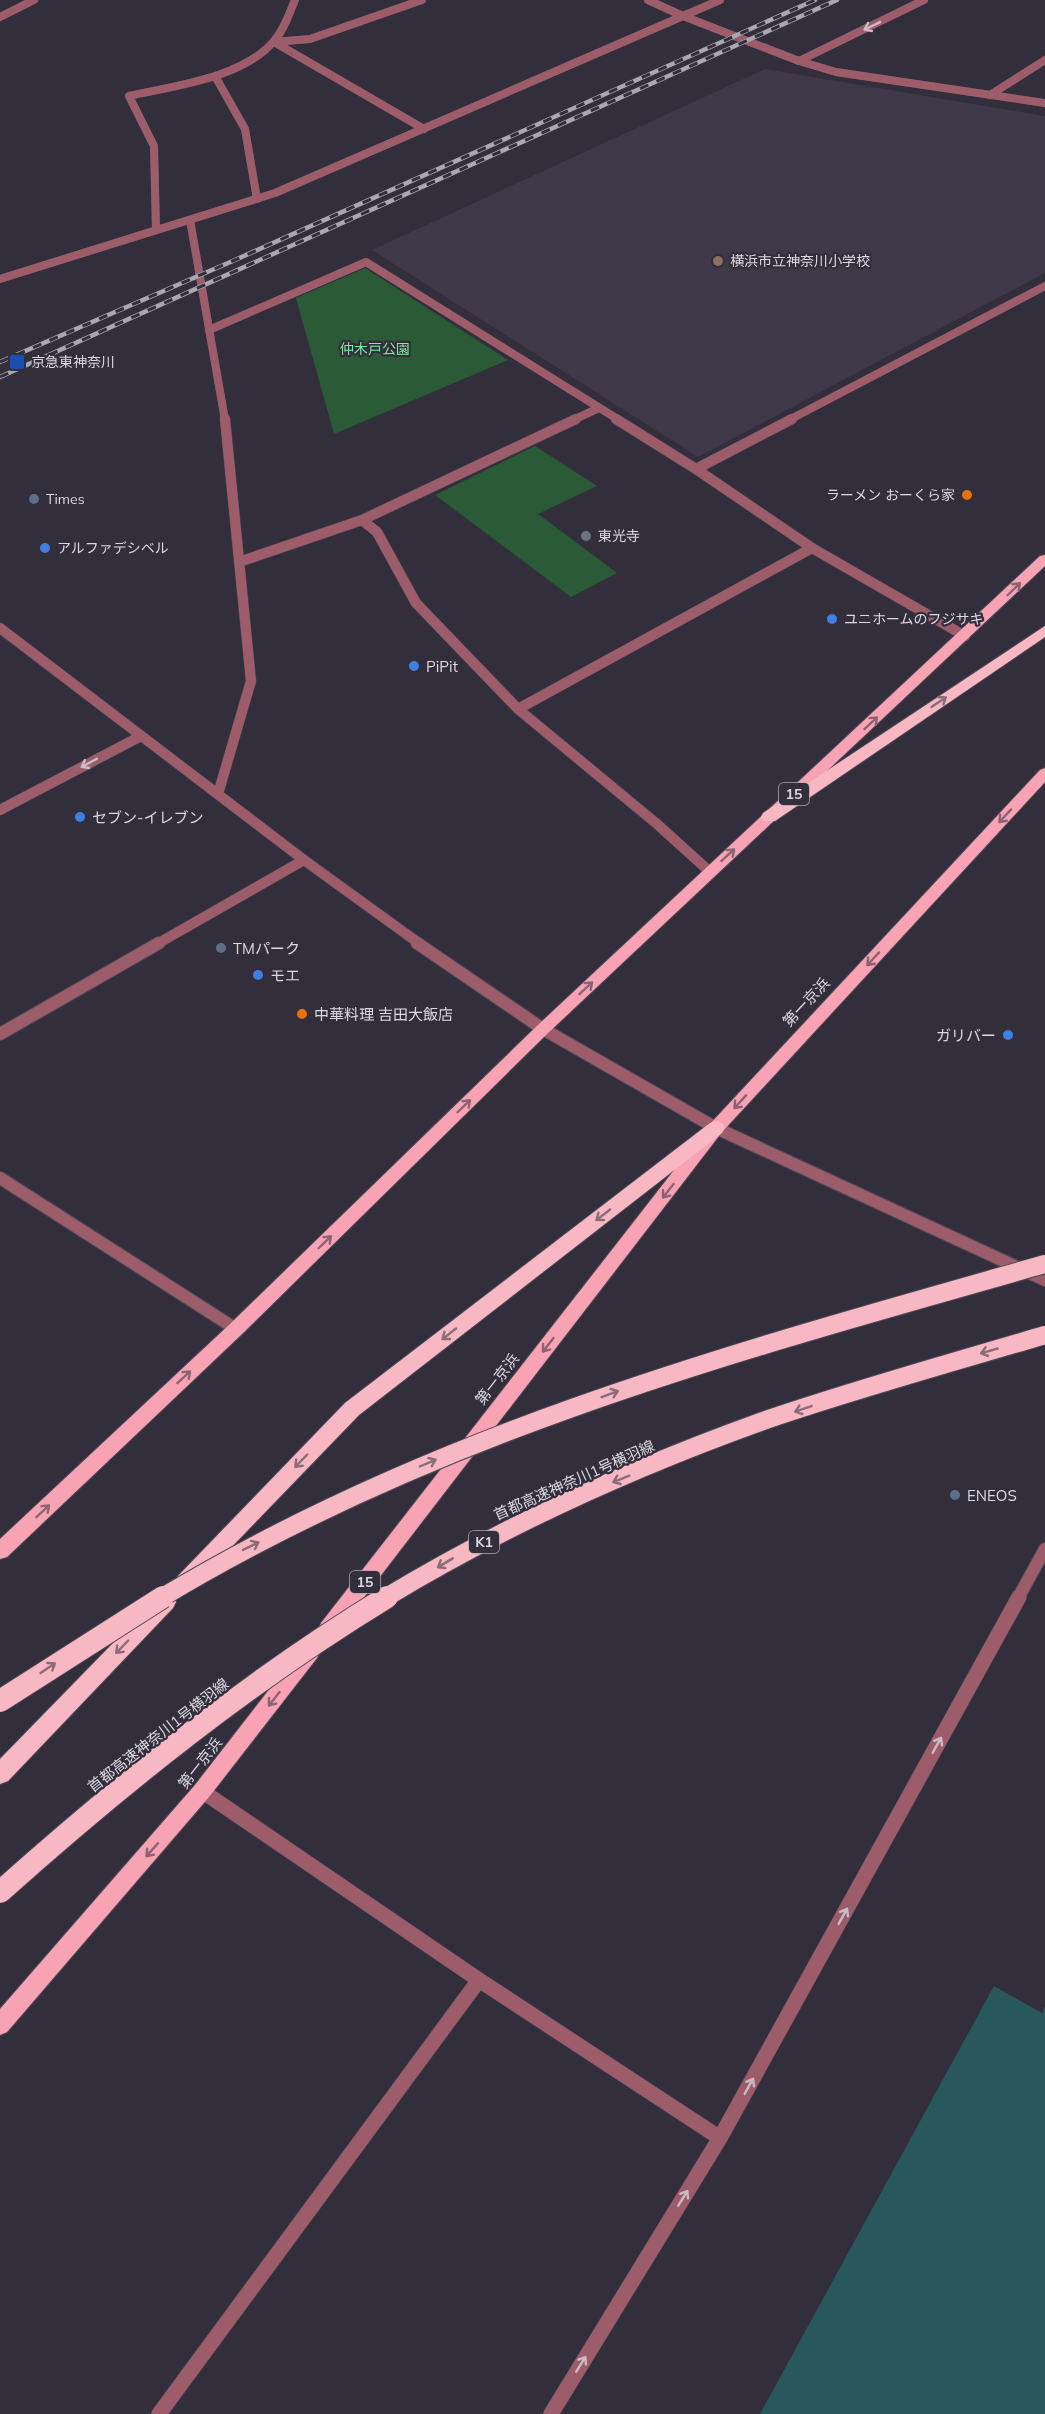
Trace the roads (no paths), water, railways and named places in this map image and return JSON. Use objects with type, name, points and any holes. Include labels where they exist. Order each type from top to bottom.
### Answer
[{"type":"highway","name":"15","points":[[0,1551],[236,1329],[543,1029],[709,871],[965,636],[1045,559]]},
{"type":"highway","points":[[769,817],[1045,630]]},
{"type":"highway","name":"第一京浜","points":[[0,2025],[202,1791],[716,1128],[1045,773]]},
{"type":"highway","points":[[0,1774],[352,1409],[716,1128]]},
{"type":"highway","points":[[0,1701],[89,1641],[234,1554],[366,1489],[491,1436],[658,1377],[1045,1264]]},
{"type":"highway","name":"首都高速神奈川1号横羽線","points":[[0,1892],[59,1838],[203,1721],[341,1624],[463,1552],[584,1494],[725,1435],[869,1387],[1045,1335]]},
{"type":"street","points":[[0,18],[34,0]]},
{"type":"street","points":[[156,230],[154,146],[129,96],[215,76],[257,56],[274,42],[295,0]]},
{"type":"street","points":[[274,42],[310,39],[422,0]]},
{"type":"street","points":[[648,0],[799,61],[836,72],[1045,103]]},
{"type":"street","points":[[0,279],[257,199],[720,0]]},
{"type":"street","points":[[799,61],[924,0]]},
{"type":"street","points":[[274,42],[424,129]]},
{"type":"street","points":[[990,95],[1045,60]]},
{"type":"street","points":[[215,76],[245,129],[257,199]]},
{"type":"street","points":[[190,220],[224,413],[251,681],[218,794]]},
{"type":"street","points":[[210,330],[366,262],[696,470],[812,548],[965,636]]},
{"type":"street","points":[[696,470],[1045,286]]},
{"type":"street","points":[[239,562],[362,520],[599,408]]},
{"type":"street","points":[[362,520],[378,532],[416,603],[518,709],[657,824],[709,871]]},
{"type":"street","points":[[518,709],[812,548]]},
{"type":"street","points":[[0,628],[304,860],[452,968],[543,1029],[716,1128],[1045,1280]]},
{"type":"street","points":[[0,810],[141,736]]},
{"type":"street","points":[[0,1034],[304,860]]},
{"type":"street","points":[[0,1178],[236,1329]]},
{"type":"street","points":[[550,2414],[720,2138],[1045,1549]]},
{"type":"street","points":[[202,1791],[479,1980],[720,2138]]},
{"type":"street","points":[[159,2414],[479,1980]]},
{"type":"railway","points":[[0,362],[235,260],[815,0]]},
{"type":"railway","points":[[0,377],[837,0]]},
{"type":"place","name":"横浜市立神奈川小学校","points":[[718,261]]},
{"type":"place","name":"京急東神奈川","points":[[17,362]]},
{"type":"place","name":"ラーメン おーくら家","points":[[967,495]]},
{"type":"place","name":"Times","points":[[34,499]]},
{"type":"place","name":"東光寺","points":[[586,536]]},
{"type":"place","name":"アルファデシベル","points":[[45,548]]},
{"type":"place","name":"ユニホームのフジサキ","points":[[832,619]]},
{"type":"place","name":"PiPit","points":[[414,666]]},
{"type":"place","name":"セブン-イレブン","points":[[80,817]]},
{"type":"place","name":"TMパーク","points":[[221,948]]},
{"type":"place","name":"モエ","points":[[258,975]]},
{"type":"place","name":"中華料理 吉田大飯店","points":[[302,1014]]},
{"type":"place","name":"ガリバー","points":[[1008,1035]]},
{"type":"place","name":"ENEOS","points":[[955,1495]]},
{"type":"park label","name":"仲木戸公園","points":[[375,349]]}]
